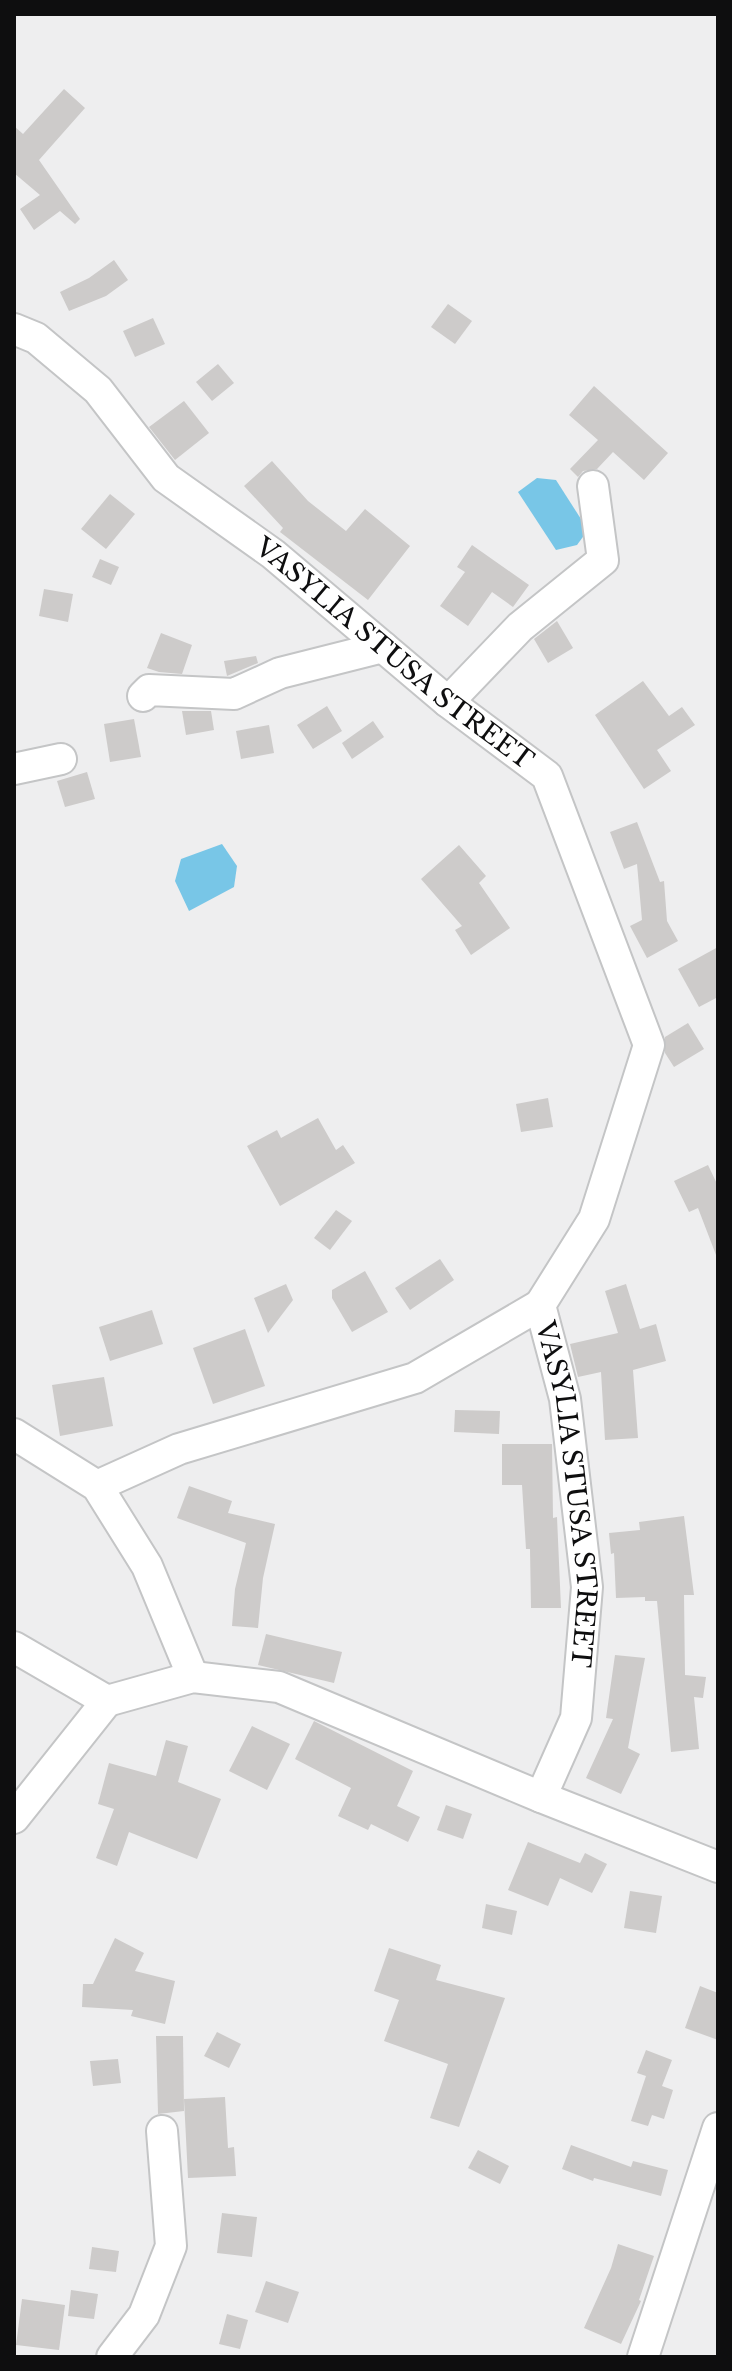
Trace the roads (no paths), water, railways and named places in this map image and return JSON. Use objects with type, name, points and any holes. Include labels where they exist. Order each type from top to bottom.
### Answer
[{"type":"street","name":"VASYLIA STUSA STREET","points":[[14,329],[36,338],[98,390],[166,478],[273,554],[448,702],[547,776],[649,1045],[594,1219],[540,1305],[565,1399],[587,1587],[576,1718],[541,1797]]},
{"type":"street","points":[[448,702],[520,627],[603,560],[593,486]]},
{"type":"street","points":[[143,696],[149,690],[234,694],[280,673],[383,647]]},
{"type":"street","points":[[14,769],[61,759]]},
{"type":"street","points":[[97,1486],[179,1449],[415,1378],[540,1305]]},
{"type":"street","points":[[14,1434],[97,1486],[147,1566],[193,1677]]},
{"type":"street","points":[[14,1647],[107,1701]]},
{"type":"street","points":[[14,1818],[107,1701],[193,1677],[279,1687],[718,1867]]},
{"type":"street","points":[[643,2357],[718,2128]]},
{"type":"street","points":[[112,2357],[144,2315],[171,2246],[162,2131]]},
{"type":"water","points":[[537,478],[556,480],[588,530],[577,545],[556,550],[518,492]]},
{"type":"water","points":[[222,844],[237,866],[234,887],[189,911],[175,881],[181,859]]}]
